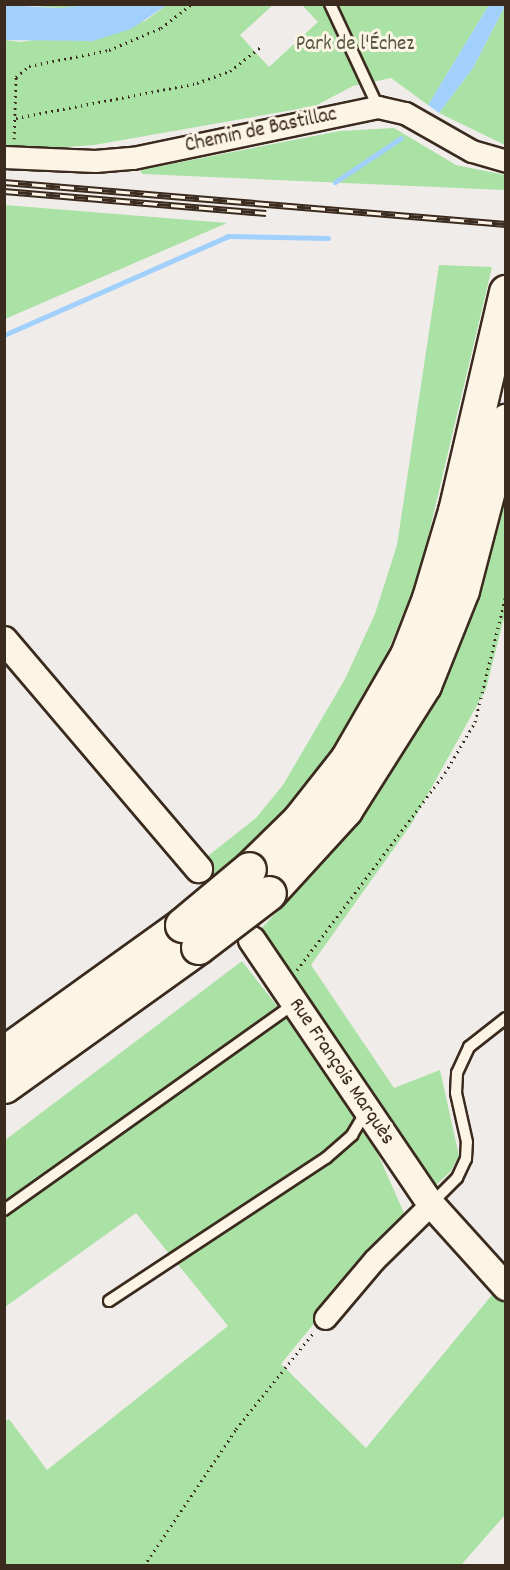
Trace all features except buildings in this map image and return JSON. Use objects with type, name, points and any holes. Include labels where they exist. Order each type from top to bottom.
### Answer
[{"type":"main road","points":[[259,881],[299,820],[347,759],[407,655],[429,598],[455,510],[506,292]]},
{"type":"main road","points":[[4,1086],[345,810],[424,685],[462,590],[506,421]]},
{"type":"main road","points":[[4,1053],[190,936]]},
{"type":"street","name":"Chemin de Bastillac","points":[[8,158],[95,161],[133,158],[378,107],[405,113],[472,151],[506,161]]},
{"type":"street","points":[[4,640],[199,869]]},
{"type":"street","name":"Rue François Marquès","points":[[252,940],[431,1204],[506,1287]]},
{"type":"street","points":[[325,1318],[374,1260],[431,1204]]},
{"type":"lane","points":[[330,4],[378,107]]},
{"type":"lane","points":[[4,1210],[288,995]]},
{"type":"lane","points":[[431,1204],[457,1178],[466,1159],[468,1142],[456,1093],[457,1073],[469,1047],[506,1018]]},
{"type":"lane","points":[[109,1301],[326,1158],[352,1135],[367,1110]]},
{"type":"path","points":[[8,158],[16,118],[16,77],[29,66],[109,50],[161,28],[192,4]]},
{"type":"path","points":[[16,118],[197,82],[230,71],[261,47]]},
{"type":"path","points":[[288,995],[307,960],[445,773],[475,722],[506,595]]},
{"type":"path","points":[[144,1566],[236,1429],[325,1318]]},
{"type":"green space","points":[[24,5],[101,5],[59,8]]},
{"type":"green space","name":"Park de l'Échez","points":[[167,5],[273,5],[240,35],[269,67],[318,22],[302,5],[489,5],[428,105],[391,78],[353,86],[315,106],[94,145],[52,148],[5,145],[5,40],[21,42],[145,21]]},
{"type":"green space","points":[[505,6],[505,145],[439,113],[473,68]]},
{"type":"green space","points":[[394,128],[456,165],[505,175],[504,190],[142,174],[140,170],[340,131]]},
{"type":"green space","points":[[5,205],[227,223],[5,319]]},
{"type":"green space","points":[[439,265],[492,267],[419,575],[372,690],[325,762],[264,833],[216,877],[204,859],[256,818],[283,785],[345,679],[375,614],[397,545]]},
{"type":"green space","points":[[505,489],[505,614],[486,689],[412,823],[311,965],[394,1088],[440,1070],[459,1156],[450,1172],[436,1185],[423,1177],[258,932],[319,867],[406,750],[451,663],[485,575]]},
{"type":"green space","points":[[242,961],[319,1060],[377,1152],[404,1213],[281,1364],[366,1448],[505,1279],[505,1515],[461,1565],[5,1565],[4,1422],[9,1419],[47,1470],[228,1326],[136,1213],[5,1307],[4,1141]]},
{"type":"water","points":[[101,4],[167,5],[131,29],[93,41],[5,40],[5,5],[59,8]]},
{"type":"water","points":[[489,5],[505,6],[473,68],[439,113],[428,105]]},
{"type":"waterway","points":[[335,182],[401,138]]},
{"type":"waterway","points":[[4,335],[228,236],[328,238]]},
{"type":"railway","points":[[4,182],[506,224]]},
{"type":"railway","points":[[4,191],[266,213]]}]
